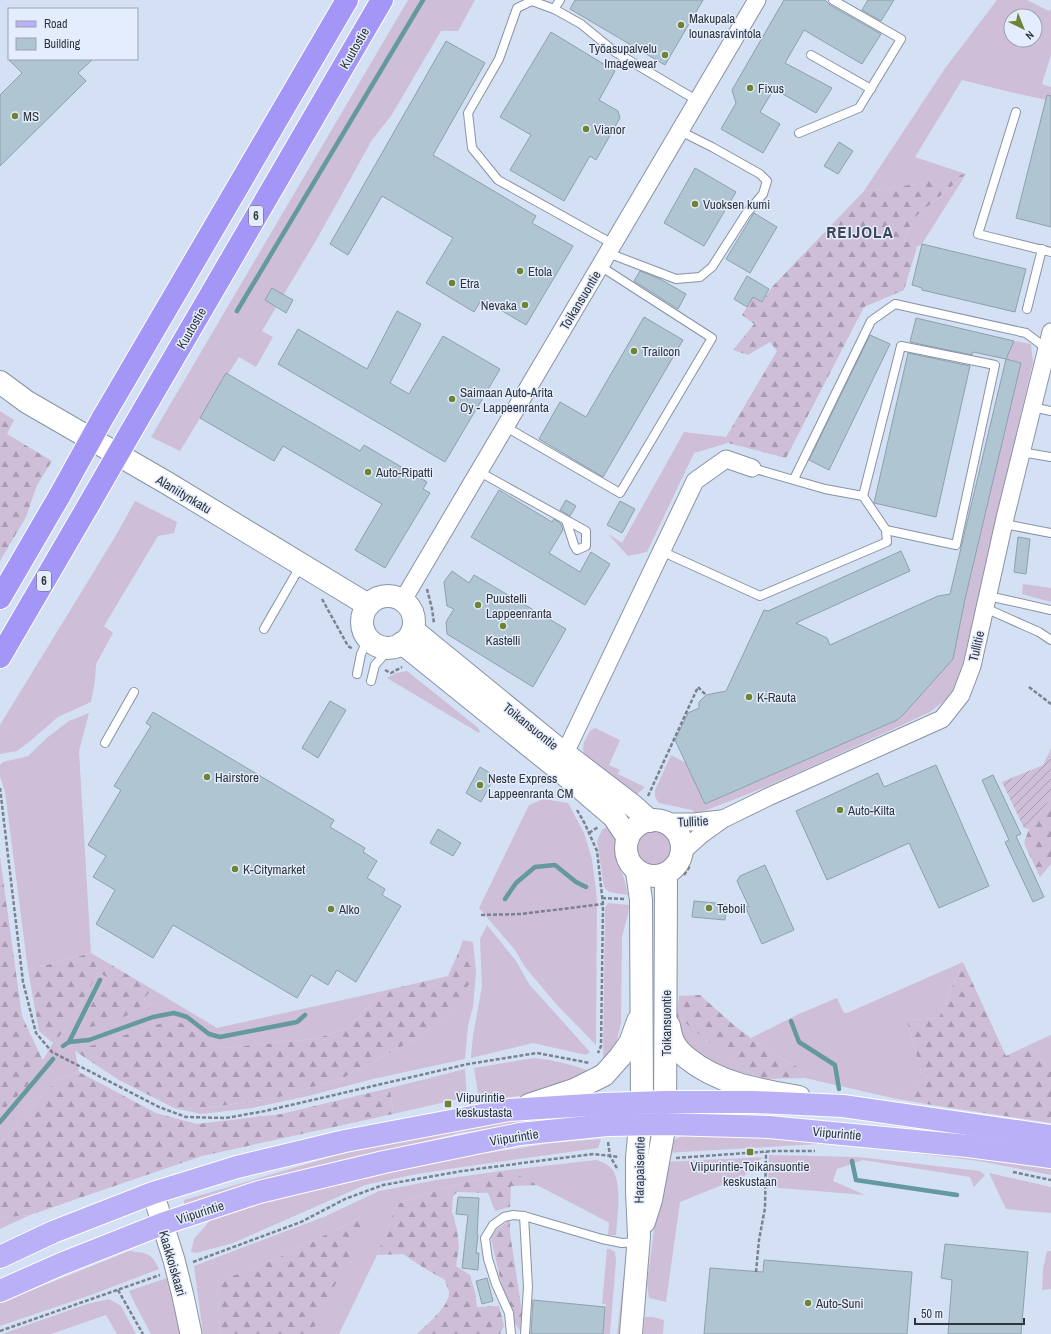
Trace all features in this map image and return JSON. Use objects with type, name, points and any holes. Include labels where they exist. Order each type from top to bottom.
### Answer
[{"type":"highway","name":"6","points":[[0,598],[102,419],[347,0]]},
{"type":"highway","name":"Kuutostie","points":[[0,657],[382,0]]},
{"type":"highway","points":[[0,592],[48,516]]},
{"type":"highway","points":[[0,672],[74,529]]},
{"type":"main road","name":"Alaniitynkatu","points":[[0,382],[27,402],[167,483],[368,605]]},
{"type":"main road","points":[[381,596],[396,597],[403,600],[408,605],[414,617],[402,641],[378,646],[368,639],[362,626],[362,618],[368,605],[381,596]]},
{"type":"main road","name":"Toikansuontie","points":[[402,641],[565,754],[632,805],[657,821]]},
{"type":"main road","name":"Toikansuontie","points":[[402,641],[557,768],[614,817],[628,838]]},
{"type":"main road","points":[[657,821],[672,827],[678,834],[682,852],[679,861],[674,868],[666,874],[651,876],[637,871],[630,864],[626,847],[631,831],[636,826],[657,821]]},
{"type":"main road","name":"Toikansuontie","points":[[637,871],[641,900],[641,1114]]},
{"type":"main road","name":"Toikansuontie","points":[[665,1113],[666,874]]},
{"type":"main road","points":[[510,1110],[543,1101],[574,1090],[620,1057],[630,1043],[642,1010]]},
{"type":"main road","points":[[666,1012],[673,1042],[679,1052],[694,1064],[713,1075],[742,1086],[843,1106]]},
{"type":"main road","name":"Viipurintie","points":[[0,1291],[61,1264],[162,1224],[259,1192],[384,1162],[520,1134],[607,1125],[641,1114],[665,1113],[754,1102],[843,1106],[1051,1136]]},
{"type":"main road","name":"Viipurintie","points":[[0,1257],[53,1232],[153,1193],[237,1167],[337,1143],[510,1110],[604,1104],[641,1114]]},
{"type":"main road","name":"Viipurintie","points":[[665,1113],[769,1127],[968,1146],[1051,1157]]},
{"type":"main road","name":"Harapaisentie","points":[[639,1239],[651,1200],[659,1158],[665,1113]]},
{"type":"main road","name":"Harapaisentie","points":[[631,1334],[639,1239],[637,1158],[641,1114]]},
{"type":"street","name":"Toikansuontie","points":[[403,600],[757,0]]},
{"type":"street","name":"Tullitie","points":[[682,852],[702,834],[723,819],[768,797],[942,719],[961,695],[972,666],[1021,452],[1051,332]]},
{"type":"street","points":[[565,754],[695,481],[726,459],[752,468]]},
{"type":"street","name":"Tullitie","points":[[657,821],[694,822],[723,819]]},
{"type":"street","name":"Kaakkoiskaari","points":[[153,1193],[174,1260],[191,1334]]},
{"type":"lane","points":[[505,428],[511,430],[620,493],[712,338],[607,254],[498,180],[472,148],[468,113],[498,59],[517,8],[532,0],[554,9],[580,24],[615,52],[698,101]]},
{"type":"lane","points":[[554,9],[560,0]]},
{"type":"lane","points":[[799,133],[859,108],[901,40],[833,0]]},
{"type":"lane","points":[[811,55],[871,89]]},
{"type":"lane","points":[[1016,112],[978,234],[1051,252]]},
{"type":"lane","points":[[607,254],[676,279],[700,277],[712,267],[746,214],[763,194],[767,181],[760,174],[680,131]]},
{"type":"lane","points":[[1027,310],[1042,249]]},
{"type":"lane","points":[[794,479],[871,321],[895,304],[1026,333],[1047,349]]},
{"type":"lane","points":[[863,496],[901,346],[995,366],[956,545],[886,530]]},
{"type":"lane","points":[[1032,408],[1051,411]]},
{"type":"lane","points":[[1021,452],[1051,457]]},
{"type":"lane","points":[[661,551],[760,596],[887,542],[886,530],[863,496],[825,489],[752,468]]},
{"type":"lane","points":[[479,472],[566,520]]},
{"type":"lane","points":[[1004,524],[1051,533]]},
{"type":"lane","points":[[264,629],[301,565]]},
{"type":"lane","points":[[986,602],[1051,610]]},
{"type":"lane","points":[[986,602],[1051,640]]},
{"type":"lane","points":[[358,674],[361,654],[368,639]]},
{"type":"lane","points":[[371,681],[375,665],[402,641]]},
{"type":"lane","points":[[105,743],[134,692]]},
{"type":"lane","points":[[511,1334],[509,1313],[496,1284],[488,1259],[485,1238],[493,1225],[504,1217],[513,1215],[524,1216],[602,1240],[622,1243],[639,1239]]},
{"type":"lane","points":[[524,1216],[528,1287],[525,1334]]},
{"type":"path","points":[[632,805],[648,797],[698,687],[706,695]]},
{"type":"path","points":[[1029,687],[1051,704]]},
{"type":"path","points":[[0,788],[23,982],[36,1033],[52,1052],[159,1107],[186,1117],[226,1118],[264,1112],[468,1064],[537,1053],[555,1055],[601,1070],[598,1053],[601,1046],[603,904],[597,851],[575,806]]},
{"type":"path","points":[[589,833],[614,817]]},
{"type":"path","points":[[481,915],[521,914],[603,904]]},
{"type":"path","points":[[607,1125],[610,1156]]},
{"type":"path","points":[[659,1158],[775,1151],[822,1151]]},
{"type":"path","points":[[756,1272],[759,1240],[765,1208],[766,1152]]},
{"type":"path","points":[[193,1262],[301,1222],[345,1199],[383,1185],[462,1170],[594,1154],[637,1158]]},
{"type":"path","points":[[1012,1172],[1051,1180]]},
{"type":"path","points":[[0,1330],[163,1274]]},
{"type":"path","points":[[118,1290],[143,1334]]},
{"type":"green space","points":[[408,0],[475,0],[458,31],[441,31],[391,116],[372,140],[318,237],[262,331],[273,337],[256,367],[239,357],[180,451],[151,437]]},
{"type":"green space","points":[[997,0],[1027,0],[1043,8],[1049,11],[1051,9],[1051,55],[1042,84],[1051,87],[1051,101],[962,80],[915,157],[966,174],[922,244],[917,247],[904,240],[914,218],[965,175],[893,188],[864,191],[946,67]]},
{"type":"green space","points":[[966,174],[914,218],[904,240],[917,247],[904,290],[864,307],[786,458],[728,443],[726,437],[777,351],[770,342],[748,355],[733,350],[754,324],[742,315],[753,297],[762,302],[773,286],[864,191],[893,188]]},
{"type":"green space","points":[[1014,341],[1031,344],[1033,362],[963,663],[954,688],[944,701],[930,712],[756,791],[726,803],[696,814],[692,810],[659,803],[655,797],[655,790],[671,755],[686,763],[705,804],[897,720],[952,659],[1020,363],[1006,359]]},
{"type":"green space","points":[[0,411],[14,420],[7,434],[52,461],[37,485],[26,517],[0,561]]},
{"type":"green space","points":[[684,432],[726,437],[728,443],[694,453],[647,552],[628,556],[608,534],[622,543]]},
{"type":"green space","points":[[135,501],[177,522],[174,533],[158,536],[104,626],[113,633],[96,664],[91,702],[58,717],[17,751],[0,754],[0,725],[115,537]]},
{"type":"green space","points":[[1023,584],[1051,588],[1051,602],[1022,594]]},
{"type":"green space","points":[[407,671],[477,727],[480,731],[479,733],[387,678],[396,673]]},
{"type":"green space","points":[[89,713],[79,751],[91,953],[28,970],[5,792],[0,776],[0,765],[3,762],[28,756],[48,737],[69,721]]},
{"type":"green space","points":[[595,728],[620,740],[609,765],[620,770],[618,774],[645,787],[634,797],[586,760],[583,749],[584,742],[592,729]]},
{"type":"green space","points":[[1051,749],[1051,798],[1029,829],[1024,828],[1002,782],[1043,765]]},
{"type":"green space","points":[[1051,798],[1051,864],[1040,877],[1024,843],[1029,829]]},
{"type":"green space","points":[[543,799],[568,803],[584,833],[592,859],[597,899],[596,1045],[558,1006],[525,967],[515,950],[479,908],[529,805]]},
{"type":"green space","points":[[613,823],[616,835],[617,861],[624,878],[628,895],[609,892],[604,887],[597,841],[602,830]]},
{"type":"green space","points":[[651,832],[657,832],[666,837],[670,843],[670,855],[666,861],[657,866],[651,866],[642,861],[637,852],[637,846],[642,837]]},
{"type":"green space","points":[[0,857],[22,1016],[43,1061],[26,1088],[0,1113]]},
{"type":"green space","points":[[608,903],[629,905],[622,937],[621,1023],[615,1048],[603,1064],[605,908]]},
{"type":"green space","points":[[487,925],[516,961],[529,984],[590,1052],[586,1055],[533,1043],[471,1058],[473,1036],[482,986],[480,939]]},
{"type":"green space","points":[[463,940],[473,942],[476,972],[473,1007],[468,1025],[465,1059],[252,1108],[201,1114],[174,1108],[199,1109],[276,1098],[343,1078],[423,1035],[452,1009],[474,959],[460,949]]},
{"type":"green space","points":[[460,949],[474,959],[469,984],[452,1009],[423,1035],[343,1078],[276,1098],[199,1109],[174,1108],[119,1080],[75,1051],[159,1024],[178,1021],[222,1048],[315,1039],[348,1028],[383,991],[448,976]]},
{"type":"green space","points":[[91,953],[152,989],[144,999],[151,1005],[126,1016],[78,1031],[106,977],[99,972],[66,1029],[53,1043],[39,1031],[28,970]]},
{"type":"green space","points":[[963,962],[939,1018],[907,1020],[922,1075],[897,1099],[805,1078],[796,1066],[767,1050],[751,1038],[801,1013],[837,998],[844,1013],[847,1013]]},
{"type":"green space","points":[[963,962],[1006,1056],[1029,1045],[1051,1072],[1051,1123],[897,1099],[922,1075],[907,1020],[939,1018]]},
{"type":"green space","points":[[99,972],[106,977],[78,1031],[151,1005],[144,999],[152,989],[217,1028],[383,991],[348,1028],[315,1039],[222,1048],[178,1021],[75,1051],[79,1072],[56,1081],[0,1143],[0,1113],[26,1088],[53,1043],[66,1029]]},
{"type":"green space","points":[[700,995],[736,1027],[767,1050],[796,1066],[805,1078],[763,1079],[738,1066],[677,1016],[679,996]]},
{"type":"green space","points":[[677,1016],[738,1066],[763,1079],[727,1074],[689,1051],[677,1031]]},
{"type":"green space","points":[[1051,1035],[1051,1072],[1029,1045]]},
{"type":"green space","points":[[534,1058],[564,1063],[593,1072],[527,1095],[483,1101],[479,1099],[474,1068]]},
{"type":"green space","points":[[465,1069],[467,1097],[393,1114],[390,1088]]},
{"type":"green space","points":[[79,1072],[156,1113],[197,1124],[281,1114],[390,1088],[393,1114],[202,1156],[30,1215],[0,1218],[0,1143],[56,1081]]},
{"type":"green space","points":[[580,1115],[458,1133],[184,1204],[184,1200],[372,1145],[501,1121]]},
{"type":"green space","points":[[695,1133],[797,1135],[1051,1164],[1051,1175],[979,1161],[865,1147],[819,1144],[665,1153],[677,1138]]},
{"type":"green space","points":[[601,1139],[598,1148],[417,1174],[365,1185],[233,1243],[196,1253],[191,1252],[194,1239],[213,1217],[237,1208],[431,1162],[552,1143]]},
{"type":"green space","points":[[769,1155],[858,1157],[980,1171],[985,1175],[974,1187],[970,1177],[863,1160],[837,1169],[833,1181],[865,1195],[768,1187]]},
{"type":"green space","points":[[763,1157],[744,1176],[680,1202],[666,1302],[649,1298],[647,1283],[663,1162]]},
{"type":"green space","points":[[596,1160],[606,1164],[614,1172],[618,1187],[616,1235],[608,1235],[609,1223],[508,1170]]},
{"type":"green space","points":[[508,1170],[409,1199],[396,1205],[377,1255],[339,1334],[311,1334],[362,1217],[254,1268],[217,1281],[220,1334],[203,1334],[194,1266],[326,1216],[379,1191],[437,1180]]},
{"type":"green space","points":[[508,1170],[538,1185],[511,1186],[510,1207],[495,1211],[488,1193],[457,1192],[453,1196],[452,1211],[457,1230],[459,1247],[456,1266],[470,1275],[475,1292],[477,1307],[499,1306],[504,1326],[500,1334],[417,1334],[442,1309],[446,1303],[449,1292],[445,1280],[403,1254],[377,1255],[396,1205],[409,1199]]},
{"type":"green space","points":[[989,1173],[1051,1187],[1051,1213],[1006,1209]]},
{"type":"green space","points":[[30,1215],[0,1229],[0,1218]]},
{"type":"green space","points":[[362,1217],[360,1234],[311,1334],[220,1334],[217,1281],[254,1268]]},
{"type":"green space","points":[[510,1220],[510,1233],[523,1319],[520,1330],[515,1324],[502,1287],[491,1238],[497,1229]]},
{"type":"green space","points":[[607,1249],[615,1252],[616,1261],[610,1334],[603,1334],[606,1304],[602,1304]]},
{"type":"green space","points":[[129,1251],[147,1254],[153,1259],[159,1269],[91,1295],[0,1326],[0,1303]]},
{"type":"green space","points":[[1047,1251],[1051,1251],[1051,1289],[1042,1290],[1043,1269]]},
{"type":"green space","points":[[626,1255],[623,1334],[617,1334]]},
{"type":"green space","points":[[167,1278],[173,1294],[182,1334],[151,1334],[129,1291]]},
{"type":"green space","points":[[109,1299],[121,1306],[136,1334],[117,1334],[106,1315],[51,1334],[2,1334],[87,1304]]},
{"type":"green space","points":[[645,1317],[653,1317],[664,1320],[663,1334],[643,1334]]},
{"type":"building","points":[[575,0],[703,0],[665,65],[570,9]]},
{"type":"building","points":[[784,0],[825,0],[830,5],[881,34],[862,64],[804,30],[785,63],[832,88],[816,113],[774,89],[760,112],[780,124],[763,153],[721,129],[736,103],[732,90]]},
{"type":"building","points":[[868,0],[894,0],[881,21],[862,10]]},
{"type":"building","points":[[551,32],[615,71],[599,100],[618,111],[620,118],[596,160],[590,156],[564,201],[510,170],[531,135],[500,117]]},
{"type":"building","points":[[446,41],[485,63],[433,155],[536,216],[532,223],[573,246],[526,325],[482,299],[474,312],[426,283],[453,238],[382,196],[348,255],[330,244]]},
{"type":"building","points":[[9,60],[92,60],[78,73],[86,81],[0,166],[0,95],[22,73]]},
{"type":"building","points":[[1047,95],[1051,96],[1051,227],[1016,218]]},
{"type":"building","points":[[839,142],[853,151],[838,174],[824,166]]},
{"type":"building","points":[[695,168],[736,192],[704,246],[664,223]]},
{"type":"building","points":[[754,213],[777,227],[750,273],[726,259]]},
{"type":"building","points":[[922,244],[1026,269],[1015,312],[922,290],[922,288],[912,285]]},
{"type":"building","points":[[640,271],[660,279],[686,294],[678,309],[634,281]]},
{"type":"building","points":[[747,276],[769,289],[762,302],[753,297],[747,307],[734,299]]},
{"type":"building","points":[[272,288],[293,300],[286,313],[265,300]]},
{"type":"building","points":[[397,311],[421,324],[390,383],[409,394],[443,336],[500,369],[445,462],[278,364],[298,329],[367,369]]},
{"type":"building","points":[[644,317],[683,340],[603,477],[539,439],[560,402],[586,417]]},
{"type":"building","points":[[916,318],[1014,341],[1006,359],[973,352],[972,355],[910,342]]},
{"type":"building","points":[[870,335],[890,344],[829,470],[809,460]]},
{"type":"building","points":[[908,353],[970,366],[936,517],[874,503]]},
{"type":"building","points":[[1006,359],[1021,363],[965,599],[953,659],[897,720],[705,804],[675,740],[688,713],[699,708],[699,702],[706,695],[726,691],[764,610],[768,611],[901,551],[910,571],[796,623],[827,638],[830,645],[938,596],[950,594]]},
{"type":"building","name":"Auto-Ripatti","points":[[226,373],[360,451],[364,445],[427,482],[423,489],[430,493],[385,568],[355,550],[382,504],[283,446],[274,461],[200,418]]},
{"type":"building","points":[[499,490],[552,522],[554,519],[561,524],[563,530],[549,553],[580,572],[591,552],[610,564],[585,605],[471,537]]},
{"type":"building","points":[[566,500],[576,506],[570,516],[560,510]]},
{"type":"building","points":[[620,501],[635,509],[622,533],[607,525]]},
{"type":"building","points":[[1018,537],[1030,539],[1026,574],[1014,572]]},
{"type":"building","name":"Kastelli","points":[[452,571],[469,583],[474,575],[566,629],[533,687],[447,634],[446,622],[454,609],[447,606],[444,582]]},
{"type":"building","points":[[330,701],[346,710],[318,758],[302,748]]},
{"type":"building","name":"K-Citymarket","points":[[153,712],[334,820],[330,827],[365,848],[363,852],[377,861],[367,878],[385,889],[382,895],[401,906],[356,982],[337,970],[328,985],[311,975],[297,998],[173,925],[153,958],[96,924],[115,890],[93,877],[106,856],[88,845],[121,790],[114,786],[151,726],[146,723]]},
{"type":"building","points":[[936,765],[989,886],[939,908],[909,843],[827,880],[796,811],[878,773],[884,787]]},
{"type":"building","name":"Neste Express Lappeenranta CM","points":[[480,767],[495,776],[481,802],[466,793]]},
{"type":"building","points":[[993,775],[1021,834],[1016,836],[1044,897],[1033,902],[1005,842],[1009,840],[982,780]]},
{"type":"building","points":[[438,829],[461,843],[453,856],[430,843]]},
{"type":"building","points":[[765,865],[794,930],[762,944],[745,906],[749,907],[737,881],[740,876]]},
{"type":"building","points":[[694,901],[726,904],[725,920],[692,917]]},
{"type":"building","points":[[458,1197],[479,1198],[476,1253],[479,1253],[478,1270],[462,1268],[468,1215],[456,1214]]},
{"type":"building","points":[[945,1244],[1028,1252],[1021,1334],[948,1334],[952,1280],[941,1278]]},
{"type":"building","name":"Auto-Suni","points":[[764,1260],[912,1272],[907,1334],[704,1334],[710,1268],[763,1272]]},
{"type":"building","points":[[487,1278],[493,1301],[482,1304],[476,1281]]},
{"type":"building","points":[[533,1300],[605,1307],[603,1334],[531,1334]]},
{"type":"waterway","points":[[237,311],[423,0]]},
{"type":"waterway","points":[[505,899],[516,883],[535,867],[555,865],[576,882],[586,887]]},
{"type":"waterway","points":[[69,1042],[100,980]]},
{"type":"waterway","points":[[63,1046],[69,1042],[89,1040],[153,1017],[174,1013],[187,1017],[209,1034],[220,1037],[297,1022],[305,1015]]},
{"type":"waterway","points":[[791,1021],[799,1042],[835,1065],[839,1089]]},
{"type":"waterway","points":[[0,1122],[53,1059]]},
{"type":"waterway","points":[[852,1161],[856,1180],[957,1195]]},
{"type":"place","name":"Makupala lounasravintola","points":[[681,25]]},
{"type":"place","name":"Työasupalvelu Imagewear","points":[[665,55]]},
{"type":"place","name":"Fixus","points":[[750,88]]},
{"type":"place","name":"MS","points":[[15,116]]},
{"type":"place","name":"Vianor","points":[[586,129]]},
{"type":"place","name":"Vuoksen kumi","points":[[695,204]]},
{"type":"place","name":"Etola","points":[[520,271]]},
{"type":"place","name":"Etra","points":[[452,283]]},
{"type":"place","name":"Nevaka","points":[[525,305]]},
{"type":"place","name":"Trailcon","points":[[634,351]]},
{"type":"place","name":"Saimaan Auto-Arita Oy - Lappeenranta","points":[[452,399]]},
{"type":"place","name":"Auto-Ripatti","points":[[368,472]]},
{"type":"place","name":"Puustelli Lappeenranta","points":[[478,605]]},
{"type":"place","name":"Kastelli","points":[[503,626]]},
{"type":"place","name":"K-Rauta","points":[[749,697]]},
{"type":"place","name":"Hairstore","points":[[207,777]]},
{"type":"place","name":"Neste Express Lappeenranta CM","points":[[480,785]]},
{"type":"place","name":"Auto-Kilta","points":[[840,810]]},
{"type":"place","name":"K-Citymarket","points":[[235,869]]},
{"type":"place","name":"Teboil","points":[[709,908]]},
{"type":"place","name":"Alko","points":[[331,909]]},
{"type":"place","name":"Viipurintie keskustasta","points":[[448,1104]]},
{"type":"place","name":"Viipurintie-Toikansuontie keskustaan","points":[[750,1152]]},
{"type":"place","name":"Auto-Suni","points":[[808,1303]]},
{"type":"district","name":"REIJOLA","points":[[860,232]]}]
